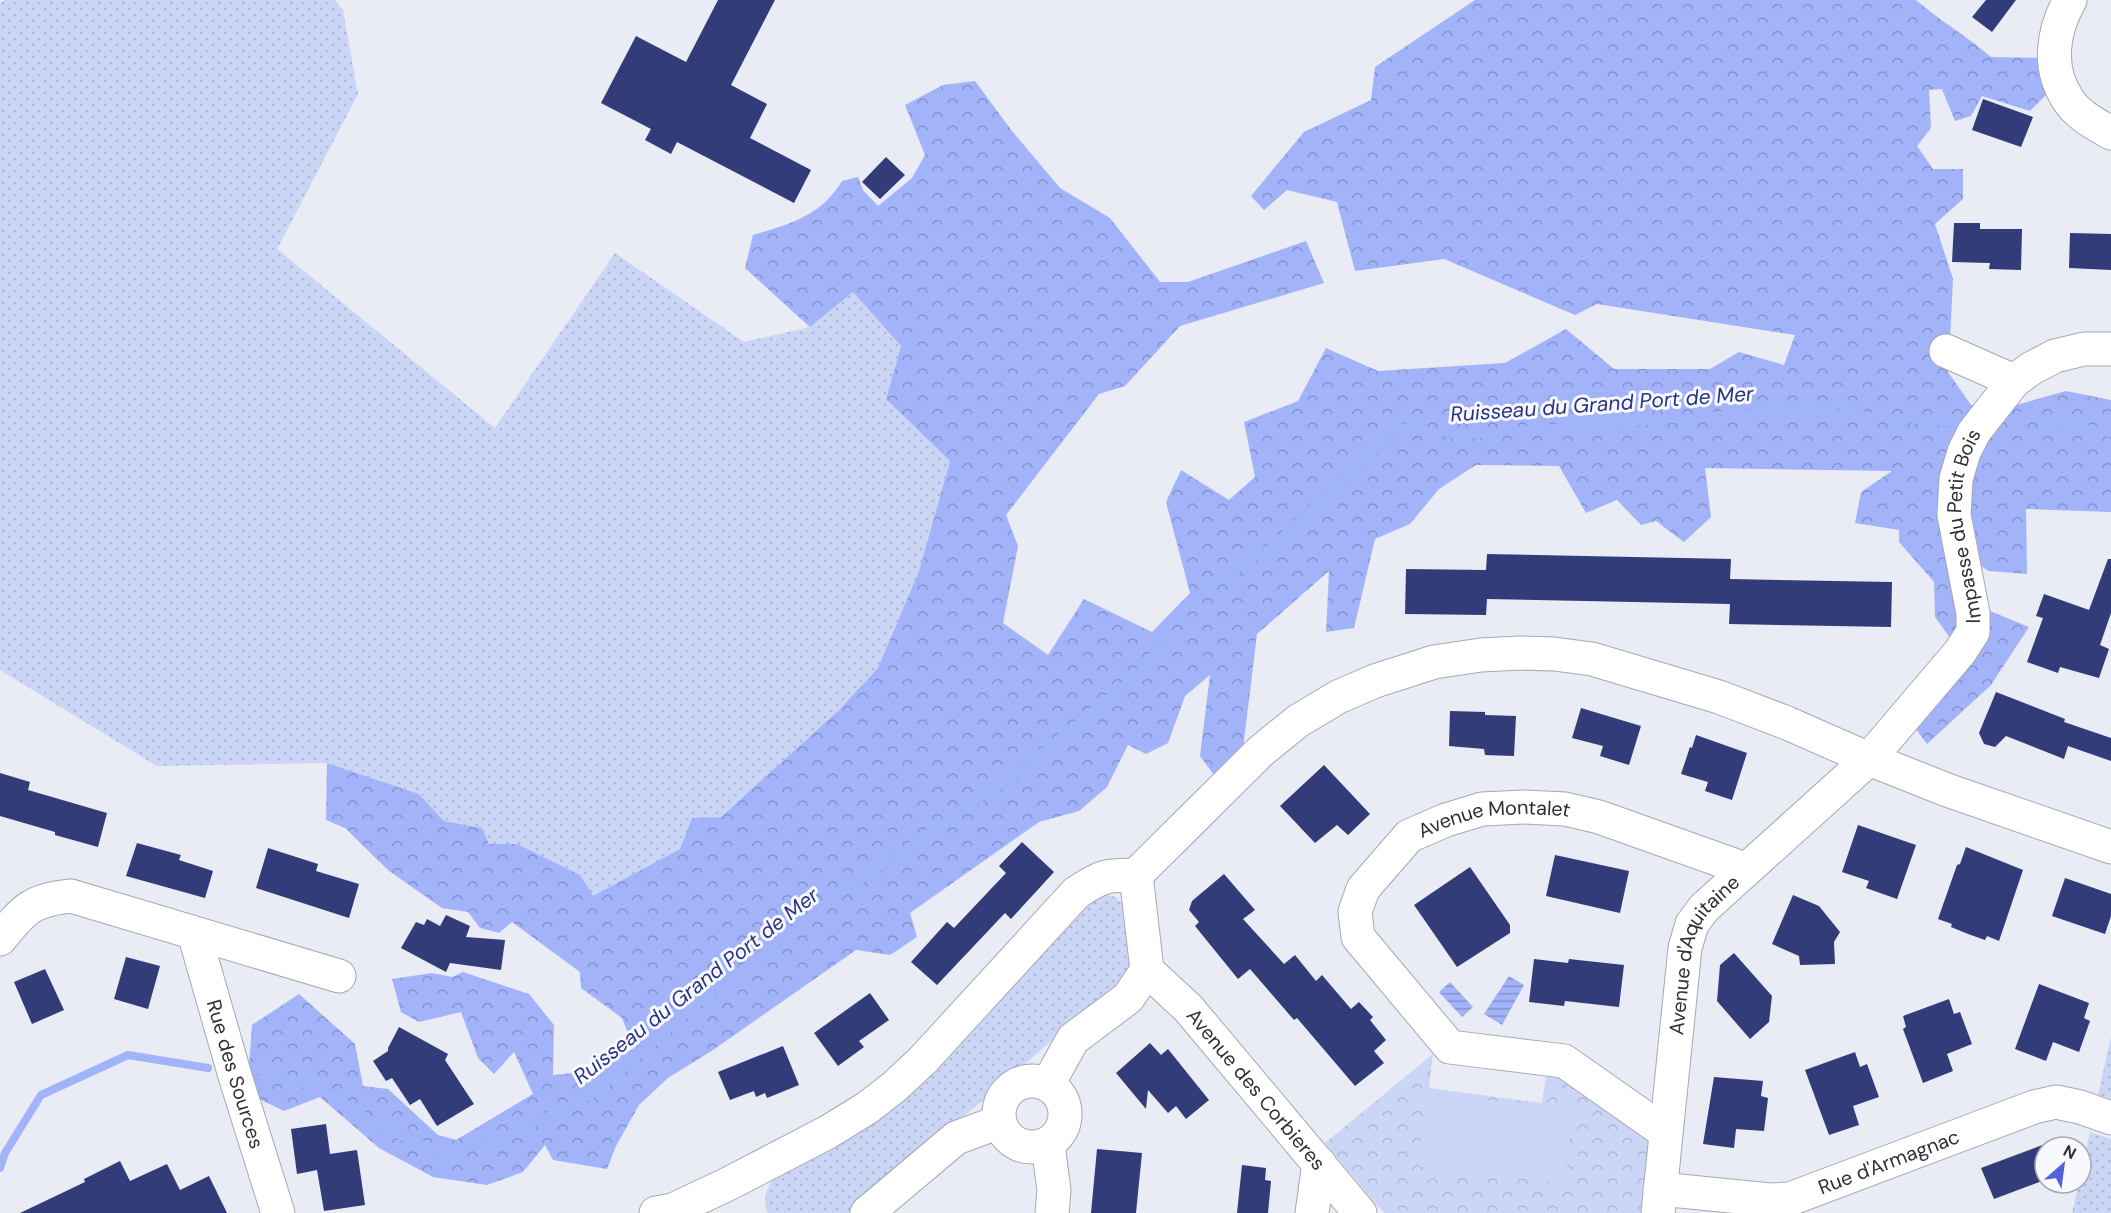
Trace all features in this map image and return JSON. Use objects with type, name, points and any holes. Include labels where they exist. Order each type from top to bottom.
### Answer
[{"type":"street","points":[[2070,0],[2059,18],[2054,45],[2056,72],[2067,99],[2090,121],[2111,133]]},
{"type":"street","name":"Impasse du Petit Bois","points":[[1869,759],[1960,652],[1973,632],[1973,613],[1954,516],[1956,479],[1964,452],[1974,432],[2014,381],[2032,368],[2055,356],[2084,349],[2111,349]]},
{"type":"street","points":[[1946,351],[2014,381]]},
{"type":"street","points":[[672,1212],[828,1132],[867,1108],[894,1087],[923,1060],[1076,893],[1096,879],[1110,875],[1136,875],[1261,751],[1298,721],[1338,697],[1375,681],[1434,662],[1520,652],[1592,659],[1719,697],[1947,790],[2111,847]]},
{"type":"street","name":"Avenue d'Aquitaine","points":[[1659,1201],[1685,948],[1692,924],[1704,908],[1745,869],[1869,759]]},
{"type":"street","name":"Avenue Montalet","points":[[1665,1132],[1564,1061],[1450,1047],[1358,937],[1355,912],[1364,889],[1409,836],[1446,820],[1482,809],[1524,807],[1565,809],[1599,817],[1745,869]]},
{"type":"street","points":[[1048,1084],[1072,1039],[1128,998],[1147,970],[1136,875]]},
{"type":"street","points":[[0,939],[26,909],[47,898],[71,896],[339,976]]},
{"type":"street","name":"Rue des Sources","points":[[194,933],[235,1076],[278,1213]]},
{"type":"street","name":"Avenue des Corbieres","points":[[1147,970],[1188,1008],[1360,1213]]},
{"type":"street","points":[[1033,1080],[1048,1084],[1061,1097],[1066,1115],[1061,1132],[1048,1144],[1036,1148],[1024,1147],[1013,1142],[1004,1133],[999,1122],[999,1107],[1006,1093],[1018,1084],[1033,1080]]},
{"type":"street","name":"Rue d'Armagnac","points":[[1659,1201],[1790,1199],[2034,1107],[2056,1102],[2080,1107],[2111,1118]]},
{"type":"street","points":[[867,1213],[956,1138],[999,1122]]},
{"type":"street","points":[[1048,1144],[1054,1190],[1052,1213]]},
{"type":"street","points":[[1312,1213],[1319,1163]]},
{"type":"green space","points":[[4,0],[335,0],[343,10],[358,94],[277,249],[495,428],[615,253],[744,342],[810,327],[853,292],[901,346],[886,399],[950,461],[919,571],[878,668],[839,710],[721,817],[692,818],[681,849],[593,897],[517,844],[489,844],[482,828],[444,821],[419,794],[327,763],[157,766],[0,670],[0,3]]},
{"type":"green space","points":[[1475,0],[1916,0],[1991,57],[2042,58],[2048,93],[2030,111],[1982,96],[1971,116],[1955,121],[1942,89],[1929,90],[1931,128],[1917,146],[1933,169],[1963,169],[1963,199],[1935,224],[1953,279],[1950,340],[1941,362],[1971,405],[2013,406],[2066,391],[2111,400],[2111,512],[2026,509],[2027,574],[1989,571],[1946,545],[1961,599],[2029,627],[1991,685],[1927,744],[1916,729],[1956,646],[1935,617],[1934,582],[1899,542],[1899,530],[1855,523],[1861,492],[1892,471],[1705,468],[1711,517],[1684,542],[1656,521],[1641,525],[1617,500],[1586,513],[1559,466],[1476,465],[1439,489],[1410,524],[1375,539],[1354,628],[1326,632],[1329,571],[1257,634],[1242,757],[1220,783],[1200,756],[1210,675],[1185,696],[1168,743],[1146,754],[1128,745],[1107,787],[1079,811],[1039,822],[910,913],[917,937],[890,955],[856,950],[713,1050],[668,1078],[639,1105],[616,1146],[607,1169],[553,1160],[545,1145],[523,1172],[487,1185],[433,1177],[379,1148],[320,1097],[284,1111],[247,1093],[252,1025],[299,994],[355,1044],[363,1086],[388,1089],[438,1135],[456,1140],[533,1094],[514,1052],[494,1074],[478,1058],[461,1012],[419,1022],[401,1012],[392,979],[432,973],[452,977],[463,972],[529,994],[554,1025],[553,1075],[593,1071],[634,1048],[622,1018],[581,988],[580,972],[512,922],[499,933],[480,928],[468,912],[442,908],[389,871],[345,828],[326,820],[327,763],[419,794],[444,821],[482,828],[489,844],[517,844],[580,875],[593,896],[680,849],[692,818],[721,817],[839,710],[878,668],[919,571],[950,461],[886,399],[901,346],[853,292],[810,327],[745,268],[753,235],[780,227],[814,211],[834,193],[842,181],[858,177],[863,190],[878,206],[912,178],[925,155],[905,105],[943,85],[975,81],[1012,131],[1060,188],[1110,218],[1160,282],[1188,282],[1306,241],[1324,283],[1180,326],[1125,386],[1099,394],[1006,515],[1018,546],[1003,623],[1048,655],[1084,599],[1152,632],[1190,593],[1166,502],[1181,470],[1229,500],[1255,477],[1244,422],[1298,401],[1326,348],[1378,371],[1505,363],[1566,329],[1614,369],[1710,369],[1739,352],[1784,365],[1795,335],[1597,304],[1575,315],[1444,259],[1355,271],[1337,202],[1287,190],[1264,210],[1251,196],[1304,132],[1371,100],[1375,67]]},
{"type":"green space","points":[[1095,896],[1116,897],[1124,906],[1130,963],[1125,978],[851,1213],[768,1213],[765,1204],[766,1195],[774,1178]]},
{"type":"green space","points":[[2111,1037],[2111,1099],[2098,1095]]},
{"type":"green space","points":[[1433,1054],[1429,1088],[1542,1103],[1547,1069],[1645,1134],[1650,1147],[1643,1213],[1384,1213],[1325,1143]]},
{"type":"green space","points":[[1427,1093],[1573,1110],[1565,1184],[1418,1166]]},
{"type":"green space","points":[[2090,1132],[2111,1139],[2111,1213],[2072,1213],[2076,1195],[2093,1195],[2093,1135],[2089,1135]]},
{"type":"shaded area","points":[[1509,976],[1524,985],[1502,1025],[1484,1014]]},
{"type":"shaded area","points":[[1450,982],[1473,1007],[1462,1017],[1439,992]]},
{"type":"building","points":[[718,0],[775,0],[731,85],[767,104],[750,138],[811,170],[794,203],[677,142],[671,154],[645,140],[651,129],[601,103],[636,36],[686,62]]},
{"type":"building","points":[[1986,0],[2016,0],[1992,32],[1972,17]]},
{"type":"building","points":[[1983,99],[2033,117],[2021,147],[1972,130]]},
{"type":"building","points":[[886,157],[905,175],[880,199],[862,182]]},
{"type":"building","points":[[1954,223],[1980,223],[1980,229],[2022,229],[2021,270],[1989,269],[1990,263],[1952,262]]},
{"type":"building","points":[[2070,233],[2111,234],[2111,270],[2069,268]]},
{"type":"building","points":[[1487,554],[1731,559],[1730,579],[1892,582],[1891,627],[1729,624],[1730,604],[1487,599],[1486,615],[1405,614],[1406,569],[1486,570]]},
{"type":"building","points":[[2108,559],[2111,559],[2111,613],[2100,645],[2109,649],[2099,678],[2060,667],[2058,673],[2027,662],[2043,618],[2036,616],[2044,594],[2089,610]]},
{"type":"building","points":[[1996,692],[2065,719],[2064,722],[2111,738],[2111,761],[2068,746],[2064,759],[2006,736],[1995,747],[1984,744],[1979,733]]},
{"type":"building","points":[[1581,708],[1641,726],[1629,765],[1600,756],[1603,746],[1572,738]]},
{"type":"building","points":[[1450,711],[1516,716],[1514,756],[1485,755],[1484,749],[1449,746]]},
{"type":"building","points":[[1696,735],[1747,753],[1732,800],[1705,791],[1708,782],[1681,774]]},
{"type":"building","points":[[1324,765],[1370,814],[1348,835],[1337,825],[1315,843],[1280,806]]},
{"type":"building","points":[[0,773],[30,782],[28,790],[107,813],[98,847],[0,816]]},
{"type":"building","points":[[1858,825],[1916,845],[1897,899],[1866,888],[1869,881],[1842,872]]},
{"type":"building","points":[[1022,842],[1054,872],[1011,919],[1005,913],[937,985],[911,962],[947,922],[954,928],[1006,873],[999,866]]},
{"type":"building","points":[[137,843],[181,855],[179,860],[213,871],[205,898],[126,876]]},
{"type":"building","points":[[1966,847],[2023,870],[1999,941],[1987,936],[1985,940],[1968,934],[1938,919],[1957,865],[1960,864]]},
{"type":"building","points":[[268,848],[318,864],[316,871],[359,884],[349,918],[256,888]]},
{"type":"building","points":[[1555,855],[1629,871],[1620,913],[1546,896]]},
{"type":"building","points":[[1470,867],[1510,925],[1510,933],[1457,967],[1414,905]]},
{"type":"building","points":[[1224,874],[1255,910],[1243,919],[1284,964],[1295,955],[1316,981],[1322,975],[1351,1009],[1359,1002],[1373,1017],[1370,1020],[1386,1040],[1374,1051],[1384,1063],[1355,1086],[1297,1018],[1294,1020],[1250,969],[1238,979],[1195,926],[1199,922],[1189,910],[1192,901]]},
{"type":"building","points":[[2065,878],[2111,894],[2111,916],[2105,934],[2052,916]]},
{"type":"building","points":[[1793,895],[1819,906],[1840,932],[1834,942],[1835,964],[1800,965],[1799,956],[1772,944]]},
{"type":"building","points":[[446,915],[470,926],[466,937],[505,940],[501,970],[450,963],[446,972],[401,948],[416,922],[424,925],[427,919],[440,926]]},
{"type":"building","points":[[1734,953],[1772,996],[1769,1022],[1750,1039],[1717,1001],[1720,965]]},
{"type":"building","points":[[126,957],[160,966],[148,1009],[114,999]]},
{"type":"building","points":[[1534,959],[1568,963],[1569,959],[1624,965],[1619,1007],[1565,1001],[1564,1006],[1529,1002]]},
{"type":"building","points":[[45,969],[64,1010],[32,1024],[14,982]]},
{"type":"building","points":[[2039,984],[2089,1003],[2084,1018],[2090,1021],[2079,1052],[2053,1042],[2046,1061],[2015,1049]]},
{"type":"building","points":[[870,993],[889,1020],[859,1041],[864,1047],[838,1066],[814,1033]]},
{"type":"building","points":[[1949,999],[1954,1014],[1960,1012],[1972,1044],[1947,1054],[1953,1071],[1923,1083],[1903,1029],[1906,1027],[1903,1016]]},
{"type":"building","points":[[399,1027],[448,1054],[445,1060],[474,1104],[437,1126],[420,1099],[410,1105],[392,1078],[386,1081],[373,1061],[388,1051]]},
{"type":"building","points":[[1150,1043],[1161,1055],[1168,1049],[1209,1100],[1186,1119],[1176,1106],[1168,1113],[1148,1090],[1146,1109],[1116,1073]]},
{"type":"building","points":[[783,1046],[799,1085],[767,1098],[765,1093],[756,1097],[754,1091],[730,1100],[718,1072]]},
{"type":"building","points":[[1855,1052],[1860,1067],[1867,1064],[1879,1097],[1853,1106],[1859,1125],[1829,1135],[1805,1070]]},
{"type":"building","points":[[1714,1077],[1763,1081],[1761,1096],[1768,1098],[1764,1131],[1736,1129],[1734,1148],[1703,1144]]},
{"type":"building","points":[[326,1124],[330,1154],[357,1150],[365,1205],[324,1211],[317,1170],[297,1174],[291,1129]]},
{"type":"building","points":[[2033,1148],[2033,1184],[1994,1199],[1981,1168]]},
{"type":"building","points":[[1097,1149],[1142,1153],[1136,1213],[1091,1213]]},
{"type":"building","points":[[120,1161],[130,1181],[167,1164],[180,1190],[209,1176],[227,1213],[20,1213],[85,1182],[84,1179]]},
{"type":"building","points":[[1242,1165],[1266,1168],[1265,1180],[1271,1181],[1268,1213],[1237,1213]]},
{"type":"waterway","name":"Ruisseau du Grand Port de Mer","points":[[1202,592],[1271,547],[1399,427],[1462,435],[1793,410],[1957,423]]},
{"type":"waterway","name":"Ruisseau du Grand Port de Mer","points":[[2021,416],[2111,433]]},
{"type":"waterway","name":"Ruisseau du Grand Port de Mer","points":[[261,1071],[323,1089],[385,1129],[446,1155],[503,1137],[594,1094],[709,994],[848,889],[1011,777],[1135,677],[1164,640]]},
{"type":"waterway","name":"Ruisseau du Grand Port de Mer","points":[[0,1168],[5,1153],[41,1095],[128,1055],[208,1068]]}]
